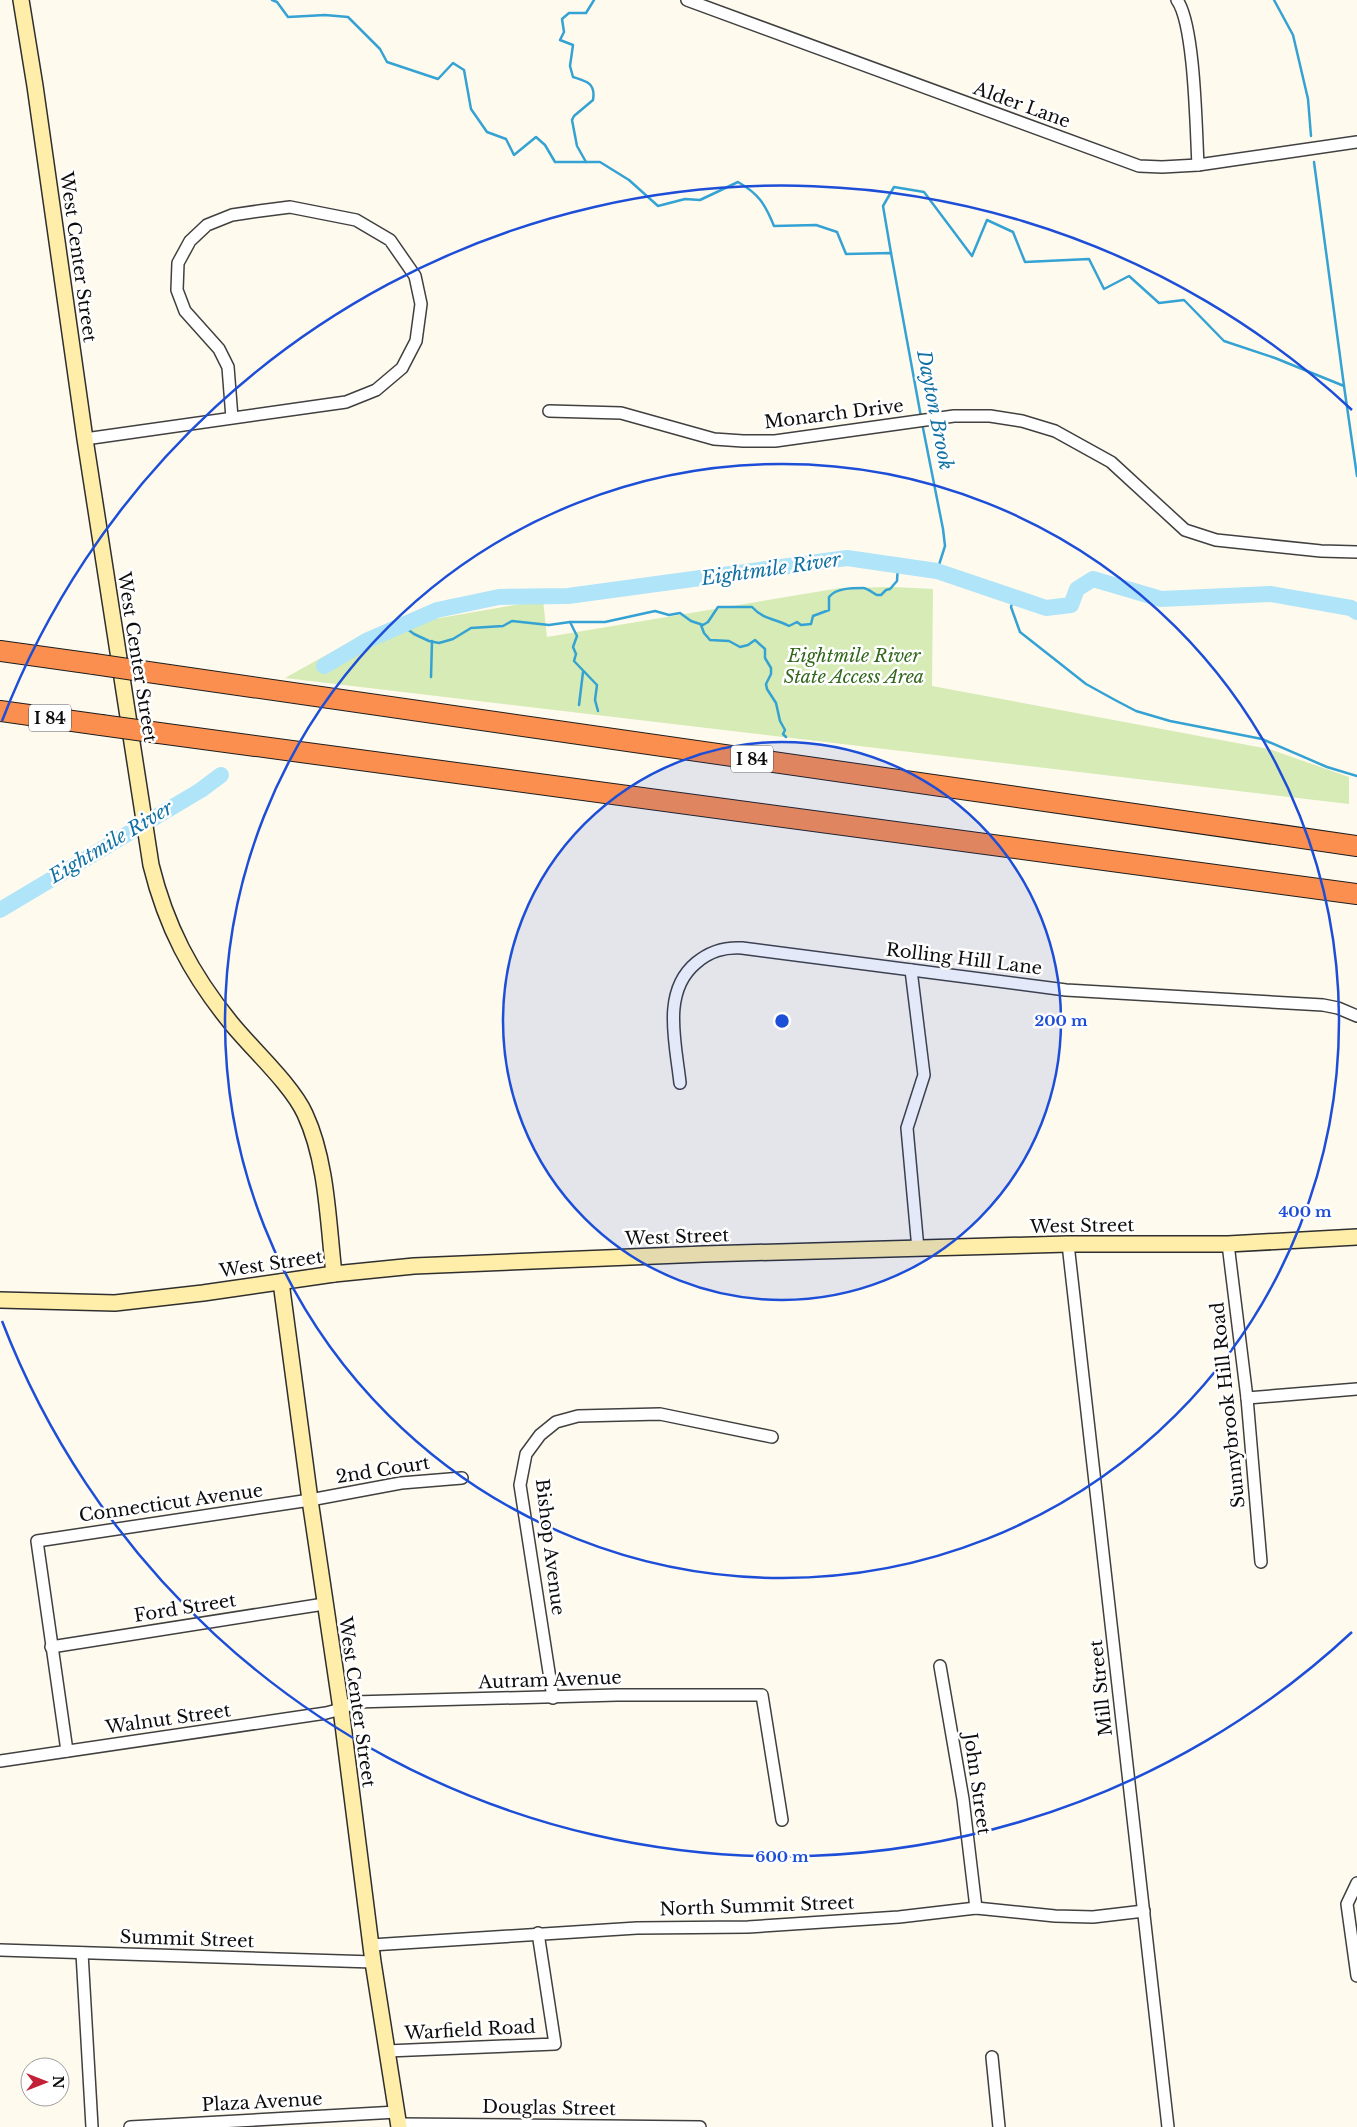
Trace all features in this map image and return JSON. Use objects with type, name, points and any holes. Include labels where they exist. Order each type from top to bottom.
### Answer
[{"type":"highway","name":"I 84","points":[[0,651],[1357,846]]},
{"type":"highway","name":"I 84","points":[[0,711],[1357,894]]},
{"type":"street","name":"West Center Street","points":[[21,0],[145,837],[158,892],[167,920],[194,974],[230,1023],[289,1090],[304,1112],[314,1134],[320,1159],[334,1274]]},
{"type":"street","name":"Alder Lane","points":[[687,0],[701,2],[1139,166],[1198,165],[1357,142]]},
{"type":"street","points":[[1177,0],[1187,32],[1194,82],[1198,165]]},
{"type":"street","points":[[85,439],[346,402],[376,390],[402,368],[416,341],[421,304],[415,276],[390,240],[356,220],[290,207],[232,215],[207,225],[190,241],[178,263],[177,290],[186,311],[219,349],[228,368],[232,418]]},
{"type":"street","name":"Monarch Drive","points":[[549,411],[621,413],[714,439],[743,441],[775,441],[954,416],[990,416],[1022,421],[1054,431],[1111,462],[1185,530],[1216,540],[1321,551],[1357,552]]},
{"type":"street","name":"Rolling Hill Lane","points":[[680,1083],[673,1014],[675,997],[681,981],[690,968],[714,951],[727,947],[1066,990],[1323,1005],[1338,1008],[1357,1016]]},
{"type":"street","points":[[911,970],[924,1075],[907,1128],[918,1249]]},
{"type":"street","name":"West Street","points":[[0,1300],[115,1303],[334,1274],[414,1266],[515,1261],[1068,1244],[1228,1244],[1357,1237]]},
{"type":"street","name":"Mill Street","points":[[1068,1244],[1168,2127]]},
{"type":"street","name":"Sunnybrook Hill Road","points":[[1228,1244],[1247,1398],[1261,1562]]},
{"type":"street","name":"West Center Street","points":[[281,1282],[324,1604],[341,1709],[373,1962],[398,2121]]},
{"type":"street","points":[[1247,1398],[1357,1389]]},
{"type":"street","name":"Bishop Avenue","points":[[553,1698],[520,1485],[526,1454],[540,1435],[556,1422],[578,1416],[660,1414],[772,1437]]},
{"type":"street","name":"2nd Court","points":[[310,1500],[401,1483],[462,1478]]},
{"type":"street","name":"Connecticut Avenue","points":[[52,1646],[37,1541],[310,1500]]},
{"type":"street","name":"Ford Street","points":[[52,1646],[324,1604]]},
{"type":"street","points":[[52,1646],[67,1751]]},
{"type":"street","name":"John Street","points":[[940,1666],[963,1799],[976,1908]]},
{"type":"street","name":"Autram Avenue","points":[[341,1709],[354,1702],[617,1695],[762,1695],[782,1820]]},
{"type":"street","name":"Walnut Street","points":[[0,1761],[316,1715],[341,1709]]},
{"type":"street","points":[[1357,1883],[1347,1904],[1357,1976]]},
{"type":"street","name":"North Summit Street","points":[[371,1945],[637,1928],[748,1927],[899,1917],[976,1908],[1055,1916],[1093,1917],[1144,1911]]},
{"type":"street","name":"Warfield Road","points":[[387,2051],[555,2044],[538,1933]]},
{"type":"street","name":"Summit Street","points":[[0,1950],[373,1962]]},
{"type":"street","points":[[82,1953],[92,2127]]},
{"type":"street","points":[[992,2057],[1000,2127]]},
{"type":"street","name":"Plaza Avenue","points":[[130,2127],[398,2121]]},
{"type":"street","name":"Douglas Street","points":[[398,2121],[700,2127]]},
{"type":"green space","name":"Eightmile River State Access Area","points":[[894,587],[933,589],[932,686],[1269,749],[1349,777],[1349,804],[285,678],[355,639],[406,624],[543,600],[547,637],[840,588]]},
{"type":"waterway","name":"Dayton Brook","points":[[272,0],[277,2],[288,17],[325,15],[348,17],[380,49],[387,62],[438,79],[453,63],[464,70],[471,109],[487,132],[506,139],[514,155],[536,137],[545,145],[555,162],[600,162],[629,180],[658,206],[685,199],[700,200],[738,182],[756,195],[768,212],[774,226],[816,225],[837,232],[846,254],[891,253],[921,417]]},
{"type":"waterway","points":[[586,162],[577,146],[572,120],[574,116],[593,100],[594,94],[589,84],[573,77],[570,66],[573,45],[560,40],[564,32],[562,19],[569,13],[586,13],[594,0]]},
{"type":"waterway","points":[[1274,0],[1293,35],[1308,99],[1311,136]]},
{"type":"waterway","points":[[1314,162],[1344,386]]},
{"type":"waterway","name":"Dayton Brook","points":[[891,253],[883,206],[894,187],[924,192],[972,256],[987,220],[1013,232],[1025,262],[1089,259],[1104,289],[1129,276],[1159,303],[1184,300],[1224,341],[1275,358],[1344,386],[1357,476]]},
{"type":"waterway","name":"Dayton Brook","points":[[922,423],[945,546],[937,571]]},
{"type":"waterway","name":"Eightmile River","points":[[324,666],[368,640],[437,610],[499,597],[568,596],[847,558],[937,571],[1046,608],[1071,605],[1077,589],[1093,579],[1161,599],[1270,594],[1351,608],[1357,612]]},
{"type":"waterway","points":[[402,625],[414,634],[429,641],[439,643],[453,639],[471,628],[503,626],[512,621],[549,625],[570,622],[605,622],[655,611],[669,615],[680,613],[691,621],[703,625],[708,622],[718,607],[752,607],[765,617],[789,626],[797,622],[801,625],[811,624],[813,616],[829,610],[829,597],[836,592],[844,589],[863,588],[881,595],[890,589],[897,581],[898,565]]},
{"type":"waterway","points":[[1014,597],[1011,607],[1020,632],[1086,684],[1136,711],[1170,721],[1262,739],[1327,767],[1357,776]]},
{"type":"waterway","points":[[570,622],[577,636],[573,647],[576,654],[574,661],[597,685],[595,700],[598,711]]},
{"type":"waterway","points":[[701,625],[704,633],[710,640],[729,641],[740,647],[748,645],[755,640],[765,649],[765,658],[771,668],[771,674],[766,684],[767,689],[776,703],[780,721],[785,730],[783,734],[786,737]]},
{"type":"waterway","points":[[431,677],[432,641]]},
{"type":"waterway","points":[[579,705],[583,672]]},
{"type":"waterway","name":"Eightmile River","points":[[0,910],[201,790],[221,775]]}]
